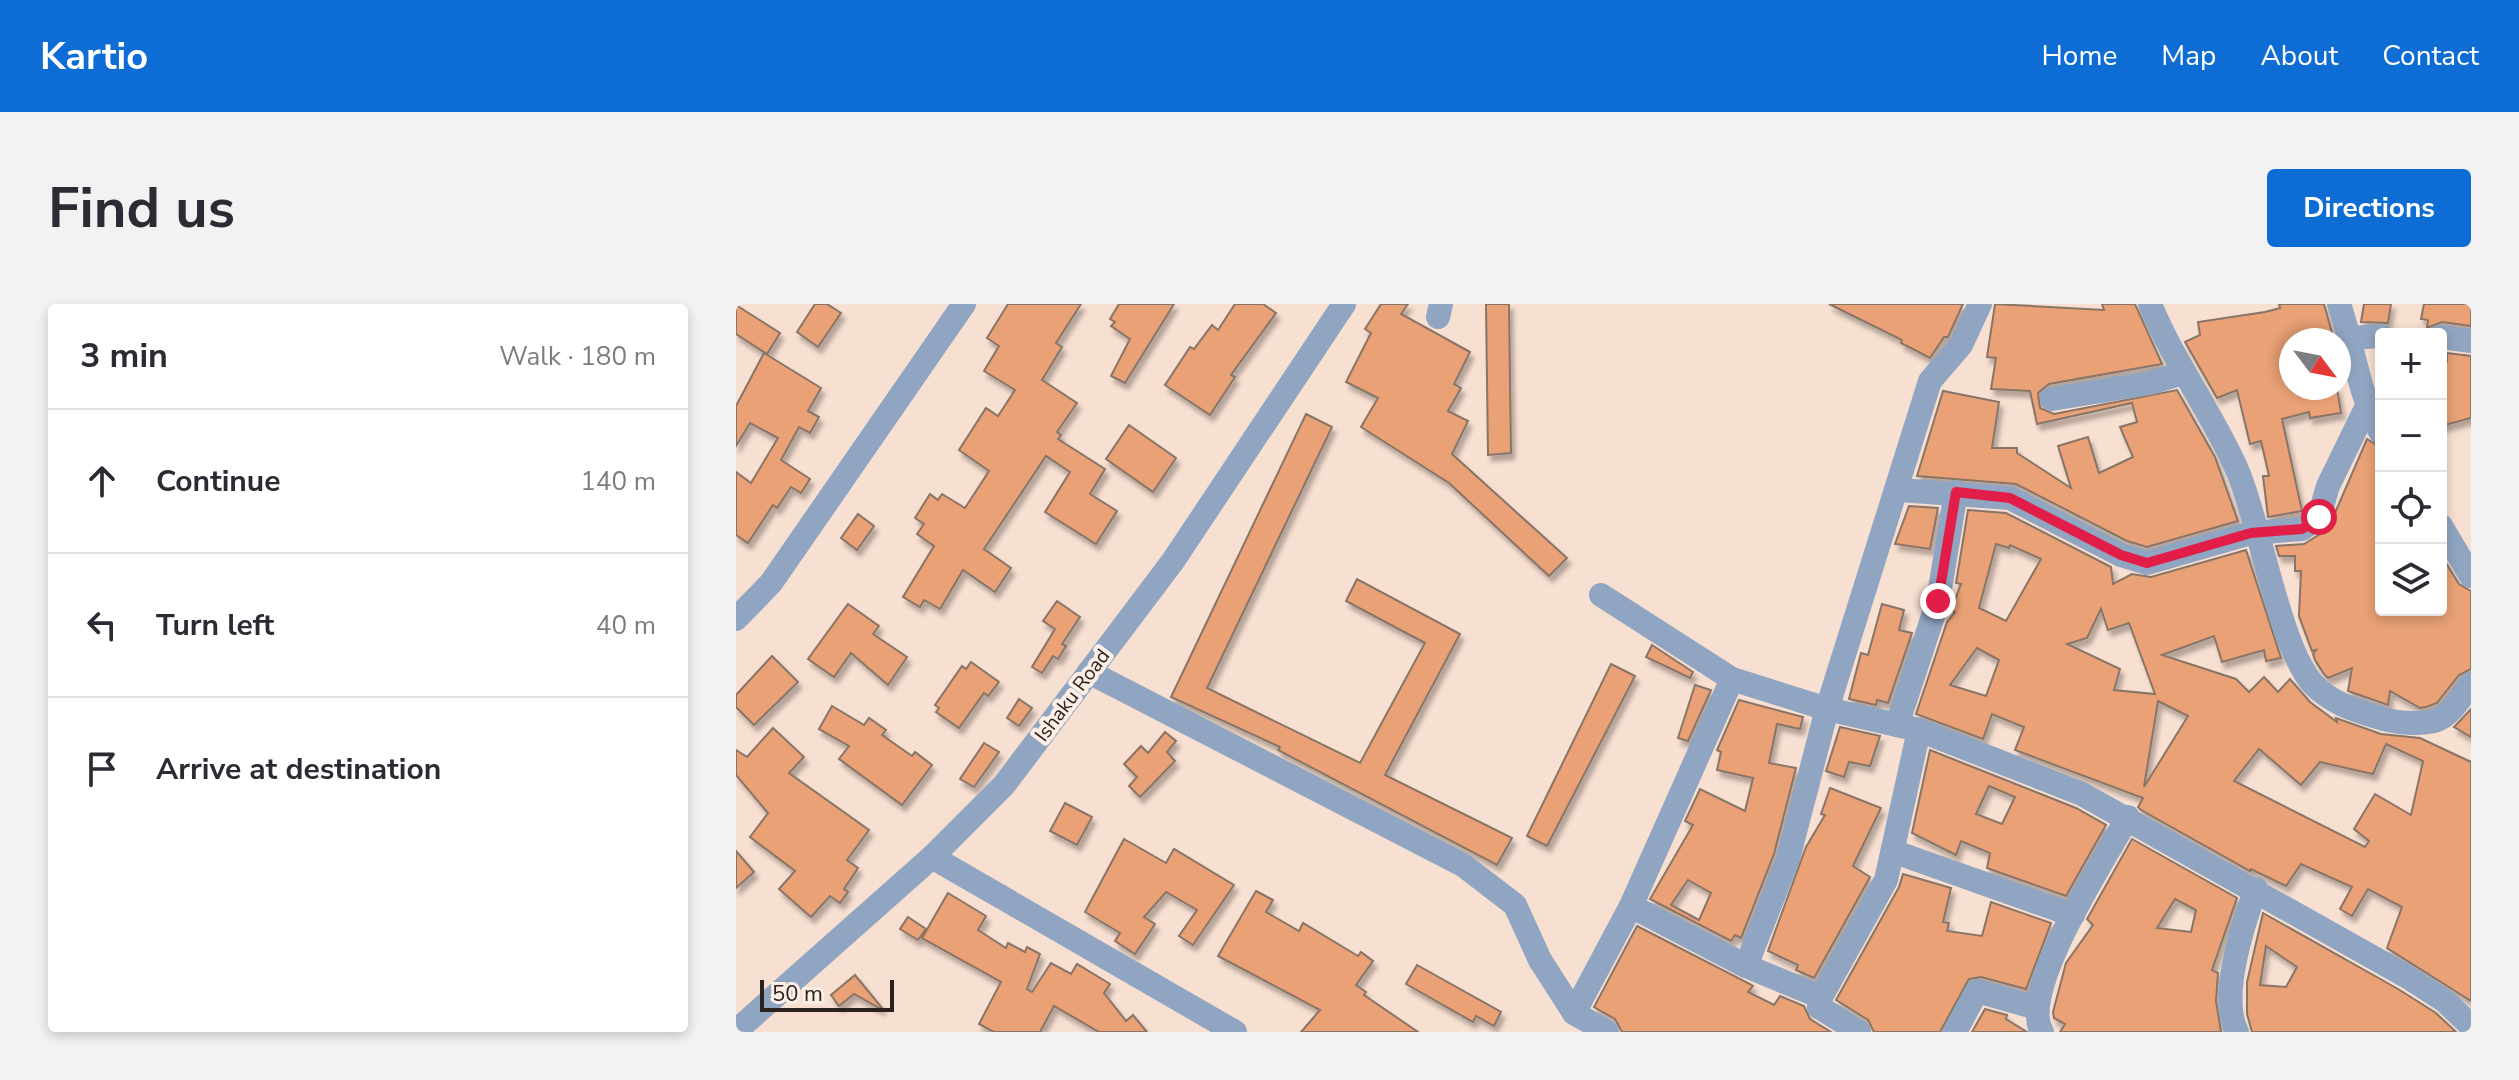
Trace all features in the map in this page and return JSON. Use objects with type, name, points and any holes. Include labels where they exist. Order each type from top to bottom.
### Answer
[{"type":"street","points":[[736,619],[771,583],[964,304]]},
{"type":"street","name":"Ishaku Road","points":[[736,1031],[932,857],[1004,785],[1173,561],[1344,304]]},
{"type":"street","points":[[1746,966],[1788,859],[1827,709],[1899,490],[1930,381],[1961,345],[1980,304]]},
{"type":"street","points":[[2150,304],[2183,373],[2224,440],[2260,532],[2294,652],[2312,683],[2340,705],[2384,719],[2428,723],[2443,717],[2471,684]]},
{"type":"street","points":[[2339,304],[2347,328]]},
{"type":"street","points":[[2375,336],[2351,338],[2366,408],[2375,423]]},
{"type":"street","points":[[2447,338],[2471,341]]},
{"type":"street","points":[[2052,399],[2150,383],[2183,373]]},
{"type":"street","points":[[1899,490],[2010,498],[2121,555],[2147,563],[2260,532],[2302,529],[2319,517],[2328,486],[2366,408]]},
{"type":"street","points":[[1859,1032],[1819,1007],[1821,997],[1886,880],[1895,852],[1908,728],[1938,601],[1956,492]]},
{"type":"street","points":[[2447,536],[2471,576]]},
{"type":"street","points":[[1601,595],[1732,679],[1827,709],[1908,728],[2082,794],[2256,889],[2419,985],[2445,1001],[2471,1026]]},
{"type":"street","points":[[1089,672],[1463,865],[1515,905],[1540,960],[1574,1013],[1607,1032]]},
{"type":"street","points":[[1574,1013],[1631,906],[1732,679]]},
{"type":"street","points":[[1955,1032],[1977,991],[2040,1020],[2050,958],[2128,817]]},
{"type":"street","points":[[1895,852],[2073,915]]},
{"type":"street","points":[[932,857],[1235,1032]]},
{"type":"street","points":[[2237,1032],[2232,984],[2237,941],[2256,889]]},
{"type":"street","points":[[1631,906],[1746,966],[1821,997]]},
{"type":"building","points":[[815,304],[827,304],[841,313],[818,347],[797,332]]},
{"type":"building","points":[[1008,304],[1081,304],[1056,343],[1062,347],[1042,380],[1077,403],[1057,432],[1061,435],[1058,439],[1105,469],[1090,494],[1117,511],[1096,544],[1045,512],[1070,472],[1046,456],[984,549],[1011,568],[995,592],[963,570],[940,609],[924,600],[920,607],[903,597],[934,546],[917,534],[924,524],[915,518],[930,494],[938,500],[942,494],[965,508],[989,471],[959,450],[986,408],[998,416],[1015,390],[984,371],[999,346],[987,338]]},
{"type":"building","points":[[1119,304],[1174,304],[1125,383],[1111,376],[1130,339],[1111,326],[1115,322],[1110,319]]},
{"type":"building","points":[[1235,304],[1263,304],[1276,313],[1231,375],[1235,377],[1210,415],[1165,385],[1190,347],[1194,349],[1212,325],[1218,330]]},
{"type":"building","points":[[1381,304],[1408,304],[1401,314],[1470,352],[1454,384],[1461,388],[1448,411],[1468,421],[1452,454],[1567,558],[1549,576],[1449,483],[1361,427],[1378,398],[1346,382],[1371,333],[1365,329]]},
{"type":"building","points":[[1486,304],[1509,304],[1511,453],[1488,455]]},
{"type":"building","points":[[1829,304],[1963,304],[1948,337],[1944,337],[1930,358],[1901,343],[1902,340]]},
{"type":"building","points":[[1995,304],[2104,310],[2102,304],[2135,304],[2162,364],[2049,384],[2038,393],[2040,408],[2054,414],[2177,390],[2215,457],[2238,521],[2147,547],[2127,541],[2016,484],[1917,476],[1943,391],[1999,402],[1992,448],[2017,448],[2017,453],[2071,488],[2058,446],[2088,437],[2099,473],[2133,457],[2120,427],[2137,422],[2132,403],[2037,424],[2030,391],[1991,389],[1996,358],[1987,357]]},
{"type":"building","points":[[2279,304],[2324,304],[2331,328],[2279,328],[2279,400],[2339,400],[2341,413],[2310,418],[2309,412],[2282,419],[2302,511],[2268,517],[2263,476],[2269,476],[2261,441],[2250,444],[2237,390],[2217,398],[2185,342],[2200,335],[2198,322],[2280,308]]},
{"type":"building","points":[[2364,304],[2391,304],[2388,323],[2361,322]]},
{"type":"building","points":[[2424,304],[2471,304],[2471,326],[2442,322],[2427,328],[2428,320],[2421,319]]},
{"type":"building","points":[[736,305],[780,333],[767,354],[736,334]]},
{"type":"building","points":[[764,353],[821,388],[808,411],[819,417],[810,433],[799,427],[781,460],[810,479],[801,493],[791,487],[777,508],[773,505],[748,543],[736,535],[736,472],[751,483],[778,438],[750,423],[736,446],[736,406]]},
{"type":"building","points":[[2447,353],[2471,356],[2471,418],[2447,424],[2447,400]]},
{"type":"building","points":[[1306,414],[1332,427],[1207,688],[1360,763],[1425,643],[1346,601],[1357,579],[1460,634],[1385,775],[1512,838],[1497,865],[1278,750],[1280,747],[1171,697]]},
{"type":"building","points":[[1129,425],[1176,458],[1153,492],[1106,459]]},
{"type":"building","points":[[2367,439],[2375,444],[2375,616],[2447,616],[2447,565],[2459,584],[2471,591],[2471,669],[2459,675],[2437,703],[2420,708],[2390,691],[2388,705],[2348,691],[2352,668],[2328,678],[2315,660],[2313,654],[2316,650],[2312,651],[2299,616],[2301,571],[2295,571],[2295,556],[2279,556],[2276,546],[2304,544],[2328,529]]},
{"type":"building","points":[[1909,506],[1938,508],[1930,549],[1895,544]]},
{"type":"building","points":[[1968,510],[2006,513],[2111,567],[2113,584],[2132,574],[2151,577],[2246,550],[2281,658],[2266,661],[2264,650],[2222,662],[2214,636],[2162,655],[2236,679],[2249,692],[2264,677],[2278,692],[2290,679],[2310,702],[2337,722],[2336,718],[2381,734],[2420,738],[2471,762],[2471,1001],[2387,948],[2402,907],[2368,889],[2352,916],[2340,909],[2352,887],[2301,864],[2286,886],[2250,871],[2141,810],[2138,807],[2143,798],[2015,750],[2024,727],[1992,714],[1983,739],[1916,714],[1947,622],[1955,612],[1951,610],[1961,584],[1956,583]],"holes":[[[1996,544],[2009,548],[2010,545],[2041,559],[2006,621],[1979,608]],[[2101,609],[2108,630],[2129,623],[2155,694],[2114,690],[2120,669],[2067,644],[2087,638]],[[1977,648],[1999,660],[1986,696],[1950,685]],[[2158,701],[2188,716],[2144,787]],[[2386,744],[2423,761],[2411,815],[2375,794],[2354,829],[2369,841],[2365,847],[2234,781],[2259,749],[2301,785],[2320,762],[2373,774]]]},
{"type":"building","points":[[858,514],[874,526],[857,550],[841,538]]},
{"type":"building","points":[[1057,601],[1080,617],[1062,644],[1066,646],[1058,659],[1053,656],[1042,673],[1032,667],[1055,629],[1043,621]]},
{"type":"building","points":[[848,604],[879,626],[873,634],[907,657],[888,685],[851,653],[834,677],[808,659]]},
{"type":"building","points":[[1882,604],[1904,610],[1899,630],[1912,633],[1888,703],[1877,700],[1876,705],[1849,699],[1861,653],[1868,655]]},
{"type":"building","points":[[1652,645],[1693,672],[1690,678],[1646,657]]},
{"type":"building","points":[[772,656],[798,682],[754,725],[736,707],[736,695]]},
{"type":"building","points":[[971,662],[999,682],[988,696],[984,693],[959,728],[936,712],[939,708],[935,705],[962,666],[966,669]]},
{"type":"building","points":[[1611,664],[1635,676],[1547,846],[1527,836]]},
{"type":"building","points":[[1695,685],[1711,690],[1688,741],[1678,738]]},
{"type":"building","points":[[1019,699],[1032,708],[1019,726],[1007,718]]},
{"type":"building","points":[[1739,700],[1803,717],[1800,729],[1777,724],[1769,763],[1796,768],[1774,854],[1741,938],[1735,935],[1731,941],[1650,899],[1693,825],[1685,821],[1700,789],[1745,811],[1753,778],[1717,770],[1721,752],[1717,750]],"holes":[[[1688,880],[1711,893],[1699,920],[1671,905]]]},
{"type":"building","points":[[832,706],[864,725],[869,718],[886,730],[882,735],[912,756],[915,752],[932,765],[902,805],[839,759],[849,746],[819,729]]},
{"type":"building","points":[[2471,709],[2471,737],[2454,727]]},
{"type":"building","points":[[1840,727],[1880,736],[1870,766],[1849,762],[1844,777],[1826,771]]},
{"type":"building","points":[[773,728],[804,757],[789,773],[869,830],[847,860],[858,868],[844,889],[848,892],[840,903],[830,896],[811,917],[779,889],[795,871],[750,837],[768,813],[736,775],[736,750],[747,757]]},
{"type":"building","points":[[1165,732],[1176,741],[1167,752],[1175,761],[1140,797],[1129,786],[1137,777],[1124,764],[1141,746],[1148,753]]},
{"type":"building","points":[[984,743],[999,752],[974,787],[960,779]]},
{"type":"building","points":[[1930,750],[2076,808],[2106,825],[2066,896],[1987,868],[1990,853],[1961,841],[1956,855],[1912,833]],"holes":[[[1989,786],[2015,797],[2002,824],[1976,814]]]},
{"type":"building","points":[[1830,788],[1881,808],[1853,866],[1870,877],[1814,978],[1796,970],[1798,965],[1768,951],[1806,847],[1825,815],[1821,814]]},
{"type":"building","points":[[1065,803],[1092,817],[1077,845],[1050,831]]},
{"type":"building","points":[[1124,839],[1166,863],[1174,849],[1234,885],[1193,945],[1179,936],[1197,910],[1166,892],[1144,917],[1155,924],[1135,954],[1115,941],[1120,933],[1085,912]]},
{"type":"building","points":[[2132,839],[2237,898],[2212,970],[2218,973],[2216,1001],[2221,1032],[2060,1032],[2065,1024],[2054,1018],[2053,1012],[2066,963],[2093,925],[2087,919]],"holes":[[[2175,899],[2196,910],[2191,932],[2157,928]]]},
{"type":"building","points":[[736,851],[754,872],[736,888]]},
{"type":"building","points":[[1903,874],[1951,888],[1943,922],[1949,923],[1947,931],[1982,936],[1991,902],[2051,923],[2026,989],[1981,977],[1969,979],[1940,1032],[1874,1032],[1868,1020],[1836,1000],[1899,887]]},
{"type":"building","points":[[1256,891],[1273,900],[1266,912],[1299,931],[1303,923],[1358,956],[1361,952],[1373,961],[1356,985],[1366,992],[1364,995],[1418,1032],[1301,1032],[1320,1010],[1218,956]]},
{"type":"building","points":[[948,893],[986,916],[978,930],[1006,948],[1008,943],[1025,952],[1027,947],[1040,954],[1027,989],[1032,992],[1051,963],[1071,974],[1077,964],[1110,984],[1104,993],[1126,1021],[1133,1015],[1147,1032],[1099,1032],[1054,1006],[1040,1032],[994,1032],[979,1024],[1001,982],[922,938]]},
{"type":"building","points":[[2263,913],[2398,989],[2436,1013],[2456,1032],[2252,1032],[2247,1014],[2247,982]],"holes":[[[2266,946],[2297,967],[2286,987],[2260,985]]]},
{"type":"building","points":[[908,917],[926,929],[918,940],[900,929]]},
{"type":"building","points":[[1637,926],[1750,984],[1753,986],[1748,992],[1774,1005],[1780,996],[1804,1006],[1810,1019],[1831,1032],[1622,1032],[1615,1019],[1594,1007]]},
{"type":"building","points":[[1417,965],[1501,1012],[1494,1026],[1476,1016],[1473,1022],[1406,984]]},
{"type":"building","points":[[855,975],[881,1009],[854,994],[839,1006],[831,995]]},
{"type":"building","points":[[1985,1009],[2007,1015],[2006,1019],[2027,1032],[1972,1032]]},
{"type":"route","points":[[1938,601],[1956,492],[2010,498],[2039,510],[2121,555],[2147,563],[2251,533],[2302,529],[2319,517]]}]
